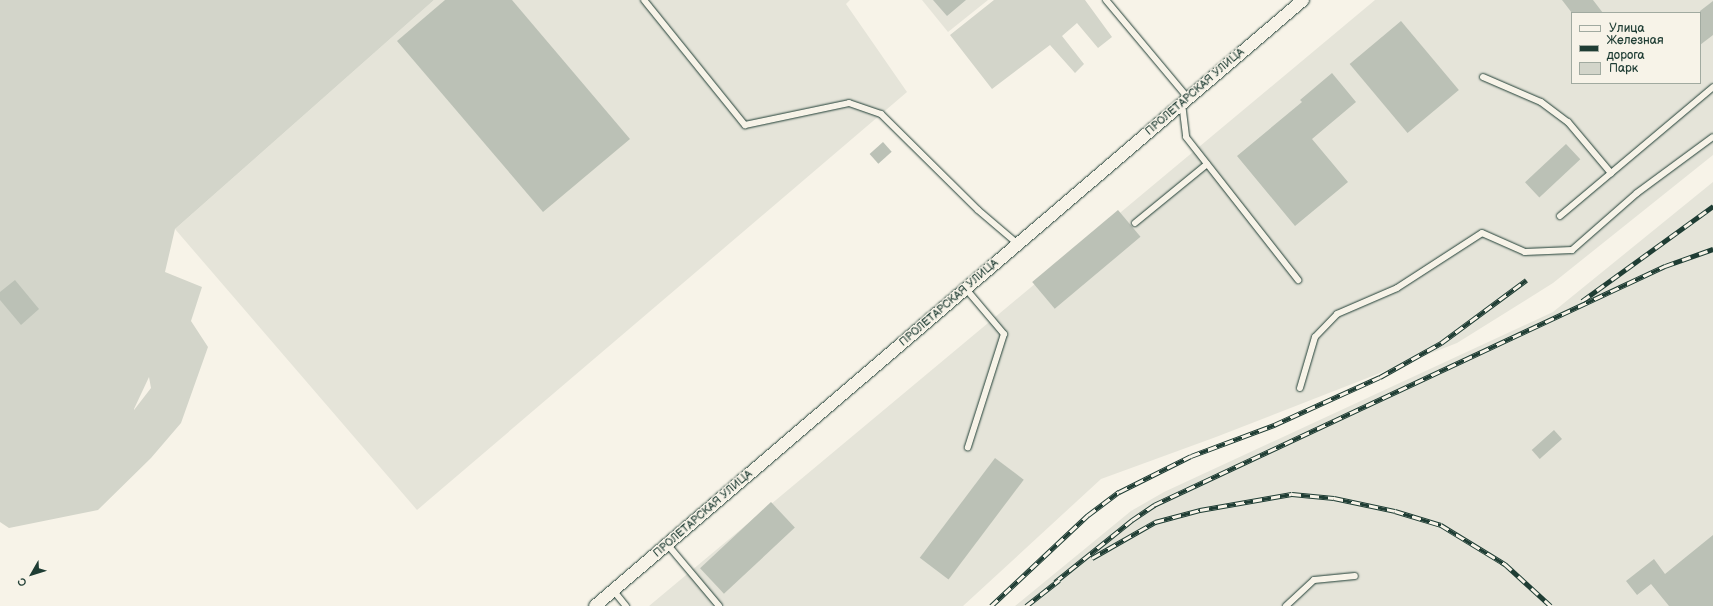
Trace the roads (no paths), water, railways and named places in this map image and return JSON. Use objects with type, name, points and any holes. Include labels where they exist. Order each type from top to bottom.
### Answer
[{"type":"street","name":"ПРОЛЕТАРСКАЯ УЛИЦА","points":[[595,606],[1303,0]]},
{"type":"lane","points":[[644,0],[745,125],[849,103],[881,114],[978,210],[1018,244]]},
{"type":"lane","points":[[1106,0],[1185,101],[1186,137],[1298,280]]},
{"type":"lane","points":[[1483,77],[1541,102],[1568,122],[1611,172]]},
{"type":"lane","points":[[1560,216],[1713,87]]},
{"type":"lane","points":[[1300,388],[1315,337],[1337,314],[1397,288],[1482,233],[1526,252],[1572,250],[1637,193],[1713,137]]},
{"type":"lane","points":[[1135,223],[1207,164]]},
{"type":"lane","points":[[966,289],[1004,334],[968,447]]},
{"type":"lane","points":[[667,544],[719,606]]},
{"type":"lane","points":[[1286,606],[1314,580],[1355,576]]},
{"type":"lane","points":[[613,590],[626,606]]},
{"type":"railway","points":[[1582,301],[1713,206]]},
{"type":"railway","points":[[1055,582],[1132,520],[1154,505],[1665,266],[1713,249]]},
{"type":"railway","points":[[991,606],[1088,515],[1119,492],[1191,456],[1274,425],[1380,377],[1441,343],[1526,280]]},
{"type":"railway","points":[[1092,558],[1155,522],[1200,510],[1292,494],[1334,498],[1395,511],[1441,525],[1505,564],[1551,606]]},
{"type":"railway","points":[[1026,606],[1059,580]]}]
